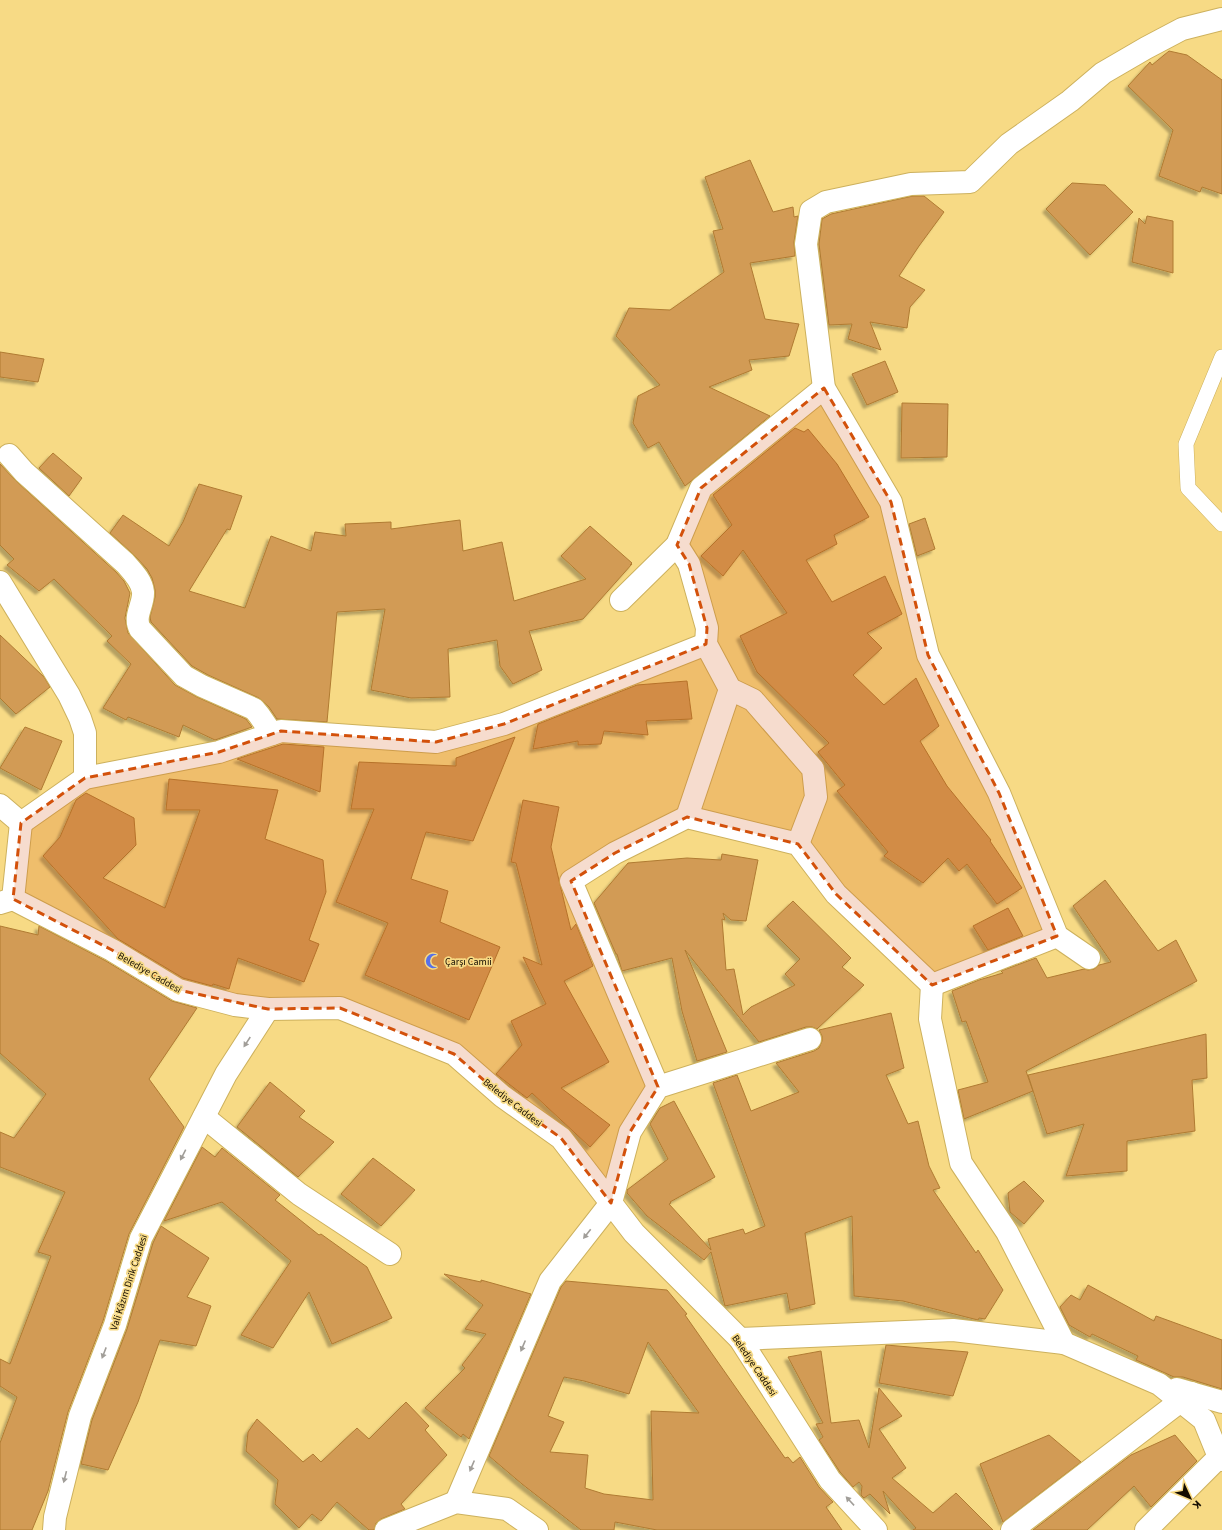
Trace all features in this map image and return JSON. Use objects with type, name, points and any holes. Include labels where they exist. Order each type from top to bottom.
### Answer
[{"type":"street","points":[[1089,958],[1057,936],[999,793],[928,655],[891,502],[824,388],[806,244],[811,211],[826,202],[911,184],[970,182],[1009,144],[1070,101],[1103,73],[1182,29],[1222,19]]},
{"type":"street","points":[[621,600],[677,546],[701,488],[824,388]]},
{"type":"street","points":[[9,455],[24,472],[125,563],[138,579],[143,592],[143,597],[138,613],[137,624],[184,676],[202,686],[254,709],[260,715],[272,734]]},
{"type":"street","points":[[677,546],[689,564],[708,628],[706,644],[730,689],[753,700],[813,769],[816,797],[798,844]]},
{"type":"street","points":[[0,582],[69,695],[80,718],[85,733],[85,778]]},
{"type":"street","points":[[6,901],[21,823],[85,778],[219,752],[281,731],[436,742],[504,724],[706,644]]},
{"type":"street","points":[[686,817],[730,689]]},
{"type":"street","points":[[0,805],[21,823]]},
{"type":"street","points":[[658,1088],[572,881],[615,854],[686,817],[798,844],[836,894],[932,985],[930,1019],[961,1162],[1007,1232],[1064,1343]]},
{"type":"street","name":"Belediye Caddesi","points":[[6,901],[112,950],[178,990],[235,1005],[268,1009],[340,1008],[454,1054],[502,1096],[561,1138],[634,1233],[740,1339],[830,1480],[876,1530]]},
{"type":"street","points":[[932,985],[1057,936]]},
{"type":"street","name":"Vali Kâzım Dirik Caddesi","points":[[54,1530],[55,1517],[80,1416],[115,1325],[141,1238],[226,1074],[268,1009]]},
{"type":"street","points":[[386,1530],[423,1524],[456,1502],[550,1281],[611,1203],[630,1132],[658,1088],[810,1040]]},
{"type":"street","points":[[204,1116],[299,1194],[390,1254]]},
{"type":"street","points":[[740,1339],[953,1330],[1064,1343],[1186,1397],[1222,1402]]},
{"type":"street","points":[[1146,1530],[1220,1459],[1204,1420],[1186,1397]]},
{"type":"street","points":[[1012,1530],[1186,1397]]},
{"type":"street","points":[[456,1502],[507,1509],[537,1530]]},
{"type":"lane","points":[[1222,357],[1186,444],[1188,488],[1222,524]]},
{"type":"highlighted area","points":[[824,388],[891,502],[928,655],[999,793],[1057,936],[932,985],[836,894],[798,844],[687,817],[615,853],[571,881],[658,1087],[630,1132],[611,1203],[561,1138],[502,1096],[454,1054],[340,1008],[268,1009],[178,990],[112,950],[13,899],[21,823],[85,778],[219,752],[281,731],[436,742],[504,724],[706,644],[707,628],[689,564],[677,545],[701,488]]},
{"type":"building","points":[[1169,51],[1187,55],[1222,80],[1222,194],[1202,187],[1200,192],[1159,176],[1173,130],[1128,86],[1150,62],[1152,65]]},
{"type":"building","points":[[750,160],[773,212],[793,207],[794,217],[798,216],[794,242],[795,256],[750,263],[765,319],[799,324],[789,356],[749,360],[752,370],[709,387],[770,416],[685,486],[659,442],[648,448],[633,423],[638,396],[660,385],[616,336],[629,308],[670,310],[724,272],[713,231],[723,229],[705,177]]},
{"type":"building","points":[[1072,183],[1105,185],[1133,212],[1090,255],[1046,209]]},
{"type":"building","points":[[913,196],[924,196],[944,212],[899,276],[925,290],[910,307],[907,328],[870,322],[881,350],[848,339],[852,324],[829,325],[819,244],[822,219],[831,214]]},
{"type":"building","points":[[1147,216],[1173,221],[1173,273],[1132,262],[1139,218],[1145,224]]},
{"type":"building","points":[[0,352],[44,359],[38,382],[0,377]]},
{"type":"building","points":[[885,361],[898,392],[867,405],[852,374]]},
{"type":"building","points":[[902,403],[948,404],[947,457],[901,458]]},
{"type":"building","points":[[795,428],[804,432],[808,429],[837,464],[869,517],[834,535],[837,544],[806,560],[832,602],[885,576],[902,614],[867,633],[882,648],[853,675],[884,705],[916,678],[939,726],[920,741],[947,786],[991,840],[990,841],[1022,888],[997,904],[967,864],[959,871],[948,858],[923,883],[884,856],[888,852],[837,791],[845,785],[818,752],[829,743],[757,672],[740,636],[787,613],[743,550],[723,576],[701,556],[732,525],[713,495]]},
{"type":"building","points":[[53,453],[82,478],[69,496],[39,468]]},
{"type":"building","points":[[0,464],[16,481],[124,581],[130,593],[125,618],[128,633],[175,685],[197,697],[246,719],[252,727],[215,740],[183,725],[179,737],[128,717],[126,720],[103,708],[131,664],[107,641],[112,636],[54,579],[39,591],[7,565],[14,559],[0,545]]},
{"type":"building","points":[[199,484],[242,496],[230,530],[227,529],[189,591],[245,608],[271,536],[311,551],[315,532],[346,536],[345,524],[391,522],[391,529],[460,520],[463,551],[502,542],[514,601],[586,579],[561,556],[590,526],[632,563],[630,565],[632,564],[583,619],[529,631],[542,670],[513,684],[500,666],[497,640],[448,649],[450,697],[411,698],[371,690],[385,609],[337,612],[327,722],[277,719],[269,707],[259,698],[208,675],[192,666],[151,622],[150,617],[155,597],[152,578],[147,569],[134,555],[110,533],[123,515],[169,546],[183,522]]},
{"type":"building","points":[[925,518],[935,549],[917,556],[909,524]]},
{"type":"building","points":[[0,635],[44,677],[50,687],[16,714],[0,698]]},
{"type":"building","points":[[687,681],[692,719],[646,721],[648,735],[604,731],[601,744],[578,745],[578,741],[533,749],[538,724],[637,685]]},
{"type":"building","points":[[25,727],[62,741],[41,790],[0,768]]},
{"type":"building","points":[[515,737],[473,841],[426,832],[411,879],[448,891],[440,922],[500,947],[469,1020],[365,975],[388,923],[336,902],[374,809],[351,809],[359,762],[456,766],[456,758]]},
{"type":"building","points":[[283,744],[324,747],[320,792],[237,759]]},
{"type":"building","points":[[169,779],[278,790],[265,839],[323,860],[326,892],[309,940],[319,944],[304,982],[238,958],[229,989],[183,978],[118,939],[43,856],[60,837],[76,800],[86,793],[134,818],[136,845],[103,878],[165,908],[200,810],[166,810]]},
{"type":"building","points":[[523,800],[559,807],[551,847],[571,930],[576,924],[593,966],[564,981],[609,1062],[561,1088],[610,1125],[590,1147],[532,1093],[527,1098],[496,1074],[522,1045],[511,1021],[546,1004],[523,957],[542,965],[516,863],[511,862]]},
{"type":"building","points":[[722,854],[758,860],[746,921],[731,920],[723,913],[725,920],[722,919],[726,970],[734,969],[743,1015],[751,1007],[795,985],[785,974],[800,959],[767,926],[793,901],[851,958],[842,967],[864,985],[817,1029],[806,1027],[759,1042],[685,950],[727,1052],[697,1061],[682,1011],[672,958],[622,971],[617,954],[594,903],[628,863],[687,858],[721,860]]},
{"type":"building","points":[[1105,880],[1158,951],[1176,940],[1197,981],[1026,1071],[1033,1091],[964,1119],[958,1090],[988,1082],[966,1021],[962,1022],[952,991],[979,980],[1003,973],[1001,971],[1036,958],[1047,978],[1084,969],[1094,969],[1099,965],[1111,962],[1073,906]]},
{"type":"building","points":[[1008,908],[1023,936],[988,950],[973,926]]},
{"type":"building","points":[[0,926],[38,935],[39,926],[106,961],[172,1001],[197,1008],[149,1079],[184,1127],[129,1234],[103,1321],[68,1412],[48,1491],[32,1530],[0,1530],[0,1443],[17,1397],[0,1386],[0,1359],[10,1364],[51,1256],[38,1252],[65,1192],[0,1167],[0,1132],[14,1138],[46,1094],[0,1053]]},
{"type":"building","points":[[891,1013],[904,1068],[886,1075],[908,1124],[918,1121],[929,1166],[940,1188],[933,1190],[976,1253],[978,1250],[1003,1290],[985,1319],[979,1318],[978,1320],[903,1301],[854,1296],[852,1216],[805,1233],[815,1304],[790,1310],[787,1293],[725,1306],[711,1252],[704,1260],[647,1216],[627,1193],[627,1190],[668,1159],[650,1124],[660,1108],[674,1101],[715,1177],[670,1202],[671,1203],[669,1204],[711,1250],[708,1239],[743,1229],[745,1234],[765,1226],[713,1083],[737,1075],[751,1111],[799,1092],[776,1063],[819,1048],[822,1041],[822,1036],[819,1030]]},
{"type":"building","points":[[1206,1034],[1207,1078],[1192,1080],[1195,1131],[1127,1141],[1127,1171],[1066,1176],[1084,1124],[1047,1134],[1028,1075]]},
{"type":"building","points":[[270,1082],[305,1111],[299,1117],[334,1142],[298,1177],[237,1127]]},
{"type":"building","points":[[202,1147],[215,1157],[222,1148],[280,1195],[275,1200],[319,1235],[321,1234],[367,1267],[392,1318],[332,1344],[309,1292],[273,1348],[241,1335],[291,1261],[222,1202],[164,1221]]},
{"type":"building","points":[[373,1158],[415,1190],[381,1226],[341,1194]]},
{"type":"building","points":[[1024,1181],[1044,1201],[1024,1224],[1010,1212],[1008,1193]]},
{"type":"building","points":[[161,1226],[209,1258],[187,1297],[211,1306],[196,1346],[160,1340],[138,1402],[108,1470],[81,1464],[92,1420],[127,1329],[153,1243]]},
{"type":"building","points":[[444,1274],[481,1282],[481,1280],[531,1294],[469,1439],[463,1434],[461,1437],[425,1408],[465,1368],[462,1365],[486,1334],[465,1329],[483,1305]]},
{"type":"building","points":[[566,1281],[667,1290],[687,1314],[685,1315],[785,1458],[788,1457],[793,1463],[800,1457],[819,1487],[833,1502],[826,1507],[842,1530],[657,1530],[615,1522],[614,1530],[581,1530],[489,1456],[561,1287]],"holes":[[[648,1342],[699,1413],[651,1411],[653,1500],[604,1494],[585,1488],[588,1455],[550,1452],[564,1422],[548,1416],[564,1377],[629,1394]]]},
{"type":"building","points":[[1088,1285],[1154,1321],[1156,1316],[1222,1340],[1222,1389],[1183,1377],[1174,1377],[1136,1360],[1138,1356],[1092,1334],[1090,1337],[1069,1325],[1060,1307],[1071,1295],[1080,1300]]},
{"type":"building","points":[[886,1345],[968,1352],[953,1396],[879,1383]]},
{"type":"building","points":[[821,1351],[831,1423],[859,1420],[869,1448],[879,1388],[902,1416],[879,1429],[906,1468],[892,1478],[933,1513],[956,1493],[993,1530],[913,1530],[916,1528],[883,1491],[890,1514],[870,1494],[864,1498],[861,1495],[862,1486],[859,1482],[853,1487],[840,1472],[819,1440],[823,1437],[816,1424],[823,1423],[788,1357]]},
{"type":"building","points":[[406,1402],[429,1426],[425,1430],[447,1455],[401,1504],[405,1509],[381,1519],[376,1523],[374,1530],[369,1530],[337,1502],[321,1521],[312,1514],[299,1528],[275,1504],[278,1480],[246,1451],[248,1432],[257,1419],[303,1462],[313,1454],[321,1462],[357,1428],[369,1439]]},
{"type":"building","points":[[1049,1435],[1081,1462],[1003,1522],[980,1464]]},
{"type":"building","points":[[1175,1435],[1197,1461],[1151,1507],[1134,1486],[1087,1530],[1033,1530],[1131,1455]]},
{"type":"place","name":"Çarşı Camii","points":[[433,961]]}]
